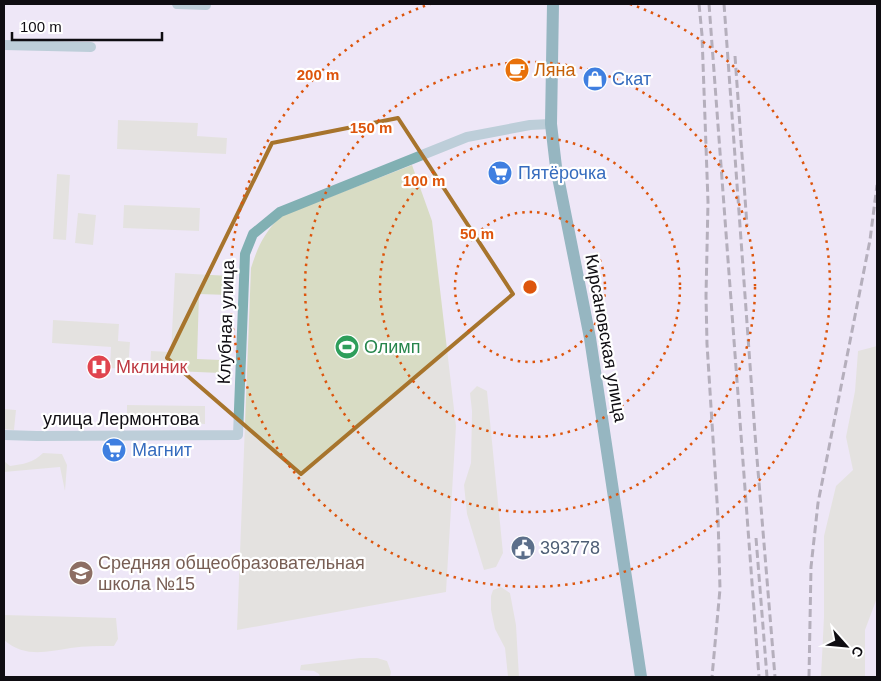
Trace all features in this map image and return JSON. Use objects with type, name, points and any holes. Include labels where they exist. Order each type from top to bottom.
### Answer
[{"type":"main road","name":"Кирсановская улица","points":[[553,4],[551,124],[556,167],[590,338],[641,677]]},
{"type":"street","points":[[177,4],[206,5]]},
{"type":"street","points":[[4,45],[91,47]]},
{"type":"street","name":"Клубная улица","points":[[238,435],[244,254],[253,234],[280,212],[466,137],[530,125],[551,124]]},
{"type":"street","name":"улица Лермонтова","points":[[4,435],[238,435]]},
{"type":"highlighted area","points":[[398,118],[513,294],[301,474],[167,358],[272,143]]},
{"type":"green space","points":[[118,120],[198,123],[197,136],[227,138],[226,154],[117,149]]},
{"type":"green space","name":"Олимп","points":[[412,165],[432,221],[456,426],[446,592],[237,630],[251,268],[256,253],[266,234],[281,216]]},
{"type":"green space","points":[[57,174],[70,175],[66,240],[53,239]]},
{"type":"green space","points":[[124,205],[200,208],[199,231],[123,228]]},
{"type":"green space","points":[[78,213],[96,215],[93,245],[75,243]]},
{"type":"green space","points":[[175,273],[230,276],[229,295],[199,294],[197,359],[221,360],[221,373],[150,370],[151,351],[171,352]]},
{"type":"green space","points":[[53,320],[119,324],[118,341],[130,342],[128,369],[110,368],[111,347],[52,343]]},
{"type":"green space","points":[[877,346],[877,598],[865,630],[865,677],[821,677],[824,616],[824,536],[836,486],[853,470],[846,437],[855,391],[858,351]]},
{"type":"green space","points":[[477,386],[487,391],[503,553],[496,567],[484,570],[467,514],[464,485],[471,463],[472,411],[470,393]]},
{"type":"green space","points":[[127,405],[205,406],[205,424],[127,422]]},
{"type":"green space","points":[[4,409],[16,410],[14,430],[4,429]]},
{"type":"green space","points":[[43,453],[62,454],[67,465],[65,491],[60,467],[4,472],[4,461],[10,466],[19,465],[32,461]]},
{"type":"green space","points":[[501,587],[510,593],[516,625],[519,677],[508,677],[505,648],[495,629],[491,610],[493,590]]},
{"type":"green space","points":[[4,615],[116,618],[118,639],[114,646],[82,647],[44,652],[28,651],[12,646],[4,640]]},
{"type":"green space","points":[[360,658],[377,658],[387,661],[391,672],[390,677],[320,677],[314,671],[300,670],[301,665]]},
{"type":"railway","points":[[699,4],[702,35],[708,202],[707,344],[718,517],[720,589],[712,677]]},
{"type":"railway","points":[[709,4],[759,677]]},
{"type":"railway","points":[[724,4],[755,434],[775,677]]},
{"type":"railway","points":[[735,56],[747,226]]},
{"type":"railway","points":[[809,677],[811,567],[818,503],[870,240],[877,185]]},
{"type":"railway","points":[[756,538],[767,677]]},
{"type":"place","name":"Ляна","points":[[517,70]]},
{"type":"place","name":"Скат","points":[[595,79]]},
{"type":"place","name":"Пятёрочка","points":[[500,173]]},
{"type":"place","name":"Олимп","points":[[347,347]]},
{"type":"place","name":"Мклиник","points":[[99,367]]},
{"type":"place","name":"Магнит","points":[[114,450]]},
{"type":"place","name":"393778","points":[[523,548]]},
{"type":"place","name":"Средняя общеобразовательная школа №15","points":[[81,573]]}]
